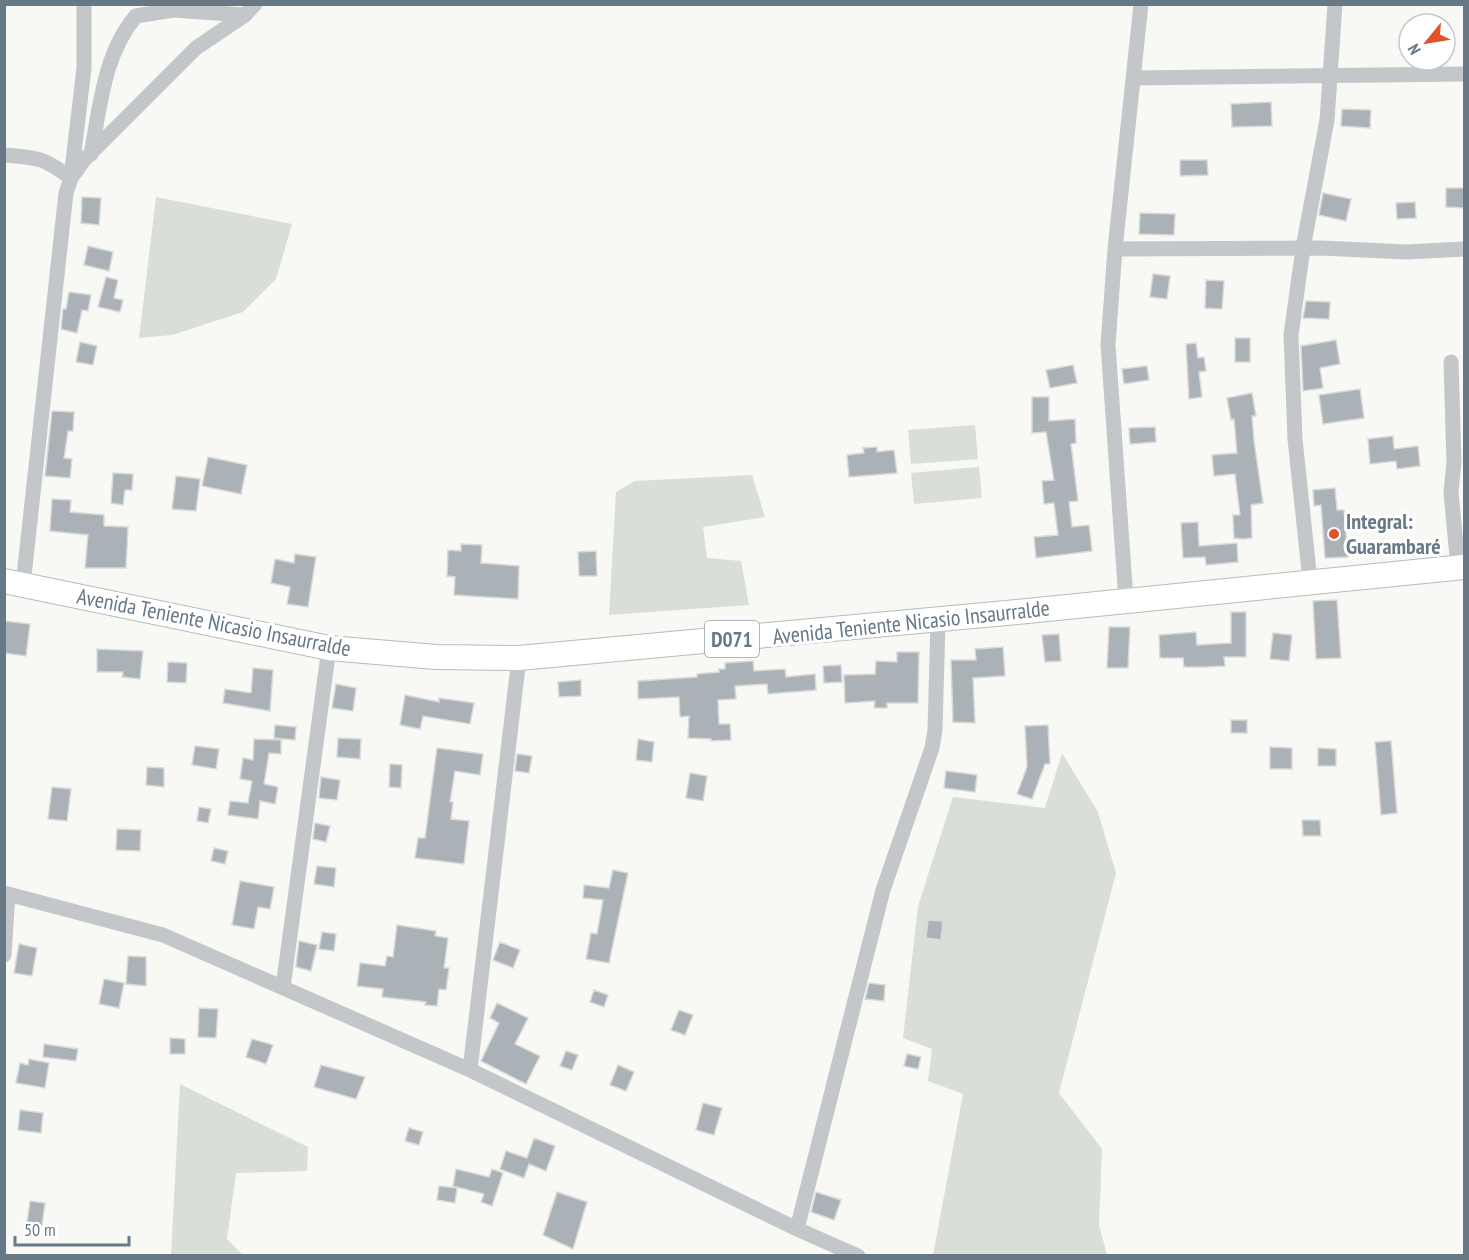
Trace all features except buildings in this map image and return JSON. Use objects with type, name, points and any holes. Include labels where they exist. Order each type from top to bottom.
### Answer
[{"type":"main road","name":"Avenida Teniente Nicasio Insaurralde","points":[[14,583],[329,648],[436,657],[519,658],[938,620],[1461,567]]},
{"type":"street","points":[[14,583],[66,194],[71,178],[84,59],[84,4]]},
{"type":"street","points":[[1126,600],[1108,345],[1115,249],[1141,4]]},
{"type":"street","points":[[1310,581],[1295,439],[1291,335],[1304,248],[1328,120],[1335,4]]},
{"type":"street","points":[[91,154],[107,73],[118,42],[136,16],[173,10],[250,10]]},
{"type":"street","points":[[71,178],[91,154],[196,48],[250,10]]},
{"type":"street","points":[[1134,78],[1464,74]]},
{"type":"street","points":[[4,155],[33,156],[49,161],[71,178]]},
{"type":"street","points":[[1115,249],[1304,248],[1407,252],[1464,249]]},
{"type":"street","points":[[1451,362],[1454,462],[1451,492],[1461,567]]},
{"type":"street","points":[[797,1229],[883,890],[932,748],[935,730],[938,620]]},
{"type":"street","points":[[283,987],[329,648]]},
{"type":"street","points":[[470,1070],[519,658]]},
{"type":"street","points":[[4,955],[6,894],[163,935],[470,1070],[797,1229],[858,1256]]},
{"type":"shaded area","points":[[156,197],[292,224],[276,279],[243,312],[172,335],[139,338]]},
{"type":"shaded area","points":[[975,425],[978,459],[911,464],[908,430]]},
{"type":"shaded area","points":[[979,467],[982,498],[914,504],[911,473]]},
{"type":"shaded area","points":[[752,475],[765,517],[703,527],[707,558],[741,561],[749,605],[609,615],[616,492],[635,481]]},
{"type":"shaded area","points":[[1062,753],[1098,812],[1116,873],[1059,1093],[1102,1149],[1099,1225],[1107,1255],[933,1255],[963,1094],[928,1081],[932,1049],[903,1038],[918,906],[953,797],[1045,808]]},
{"type":"shaded area","points":[[180,1084],[308,1147],[307,1171],[236,1173],[227,1239],[243,1255],[171,1255]]},
{"type":"place","name":"Integral: Guarambaré","points":[[1334,534]]}]
